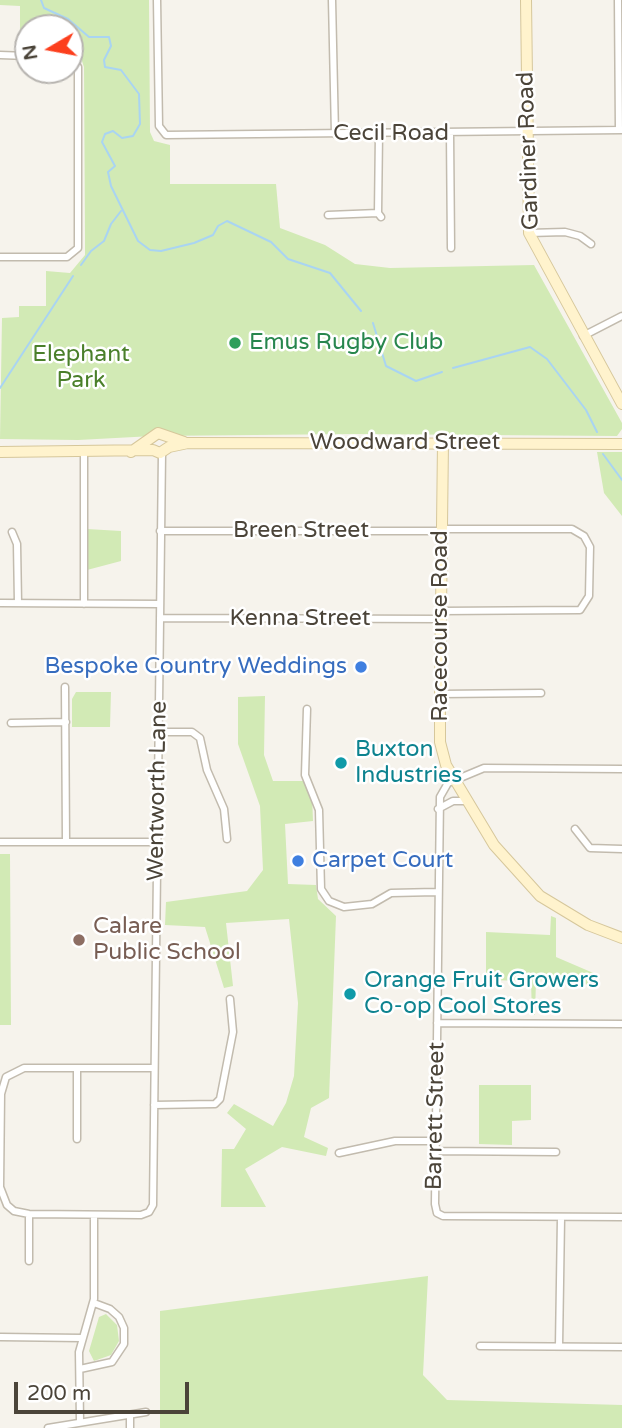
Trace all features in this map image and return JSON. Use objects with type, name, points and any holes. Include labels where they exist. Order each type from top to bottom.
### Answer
[{"type":"street","name":"Cecil Road","points":[[158,0],[162,132],[169,136],[620,130]]},
{"type":"street","points":[[332,0],[335,134]]},
{"type":"street","name":"Gardiner Road","points":[[526,0],[529,233],[622,404]]},
{"type":"street","points":[[618,0],[620,130]]},
{"type":"street","points":[[0,257],[67,257],[78,248],[78,84]]},
{"type":"street","points":[[328,215],[379,215],[379,133]]},
{"type":"street","points":[[450,133],[451,248]]},
{"type":"street","points":[[529,233],[565,232],[580,236],[591,244]]},
{"type":"street","points":[[583,336],[622,316]]},
{"type":"street","points":[[131,453],[158,433],[163,447]]},
{"type":"street","points":[[150,439],[163,447]]},
{"type":"street","name":"Racecourse Road","points":[[443,442],[440,742],[453,780],[494,845],[540,896],[589,925],[622,938]]},
{"type":"street","name":"Woodward Street","points":[[0,452],[131,453],[188,443],[622,444]]},
{"type":"street","name":"Wentworth Lane","points":[[94,1214],[141,1215],[149,1212],[153,1201],[163,447]]},
{"type":"street","points":[[84,453],[84,604]]},
{"type":"street","name":"Breen Street","points":[[160,531],[572,530],[584,536],[590,547],[589,596],[584,607],[577,612],[441,615]]},
{"type":"street","points":[[12,532],[17,544],[18,603]]},
{"type":"street","points":[[0,603],[160,604]]},
{"type":"street","name":"Kenna Street","points":[[160,618],[441,615]]},
{"type":"street","points":[[65,687],[66,842]]},
{"type":"street","points":[[440,694],[541,693]]},
{"type":"street","points":[[307,709],[305,775],[319,810],[321,889],[329,901],[344,907],[372,904],[391,893],[436,892]]},
{"type":"street","points":[[11,723],[66,722]]},
{"type":"street","points":[[159,732],[191,732],[200,738],[207,770],[224,809],[227,839]]},
{"type":"street","points":[[453,780],[484,768],[622,769]]},
{"type":"street","name":"Barrett Street","points":[[453,780],[444,787],[438,809],[437,1213],[561,1218]]},
{"type":"street","points":[[438,809],[453,801],[465,801]]},
{"type":"street","points":[[575,829],[590,848],[622,849]]},
{"type":"street","points":[[0,842],[157,842]]},
{"type":"street","points":[[154,1105],[215,1104],[220,1099],[233,1032],[230,999]]},
{"type":"street","points":[[437,1023],[622,1024]]},
{"type":"street","points":[[77,1068],[77,1139]]},
{"type":"street","points":[[80,1422],[82,1338],[94,1303],[94,1214],[29,1214],[11,1209],[1,1193],[1,1094],[6,1077],[20,1069],[154,1068]]},
{"type":"street","points":[[0,1069],[6,1077]]},
{"type":"street","points":[[339,1153],[395,1142],[436,1141]]},
{"type":"street","points":[[436,1152],[556,1152]]},
{"type":"street","points":[[29,1214],[29,1261]]},
{"type":"street","points":[[559,1346],[561,1218],[622,1217]]},
{"type":"street","points":[[80,1369],[112,1362],[124,1345],[124,1328],[119,1317],[110,1309],[94,1303]]},
{"type":"street","points":[[0,1337],[82,1338]]},
{"type":"street","points":[[480,1346],[622,1347]]},
{"type":"street","points":[[48,1428],[146,1412]]},
{"type":"street","points":[[130,1416],[130,1428]]},
{"type":"green space","name":"Elephant Park","points":[[0,0],[149,0],[150,132],[154,141],[170,145],[170,184],[276,184],[280,228],[325,245],[355,264],[390,268],[534,265],[622,423],[622,429],[617,436],[356,434],[0,439],[2,318],[19,317],[19,306],[46,306],[46,271],[70,273],[85,255],[85,238],[84,14],[20,14],[20,6],[0,5]]},
{"type":"green space","points":[[597,452],[622,452],[622,516],[604,493]]},
{"type":"green space","points":[[87,529],[121,531],[121,561],[87,570]]},
{"type":"green space","points":[[76,692],[111,692],[110,727],[72,727],[72,699]]},
{"type":"green space","points":[[265,696],[264,755],[273,781],[303,781],[312,795],[313,821],[285,824],[288,884],[316,885],[318,899],[336,916],[329,1098],[311,1108],[304,1137],[328,1148],[326,1156],[282,1147],[245,1169],[266,1207],[221,1207],[222,1149],[234,1149],[246,1129],[227,1113],[234,1104],[273,1126],[286,1103],[294,1076],[298,1003],[289,919],[226,923],[233,986],[224,988],[205,927],[165,925],[166,902],[247,891],[263,870],[260,806],[238,744],[238,697]]},
{"type":"green space","points":[[0,854],[10,854],[11,1025],[0,1025]]},
{"type":"green space","points":[[551,916],[556,918],[556,957],[598,975],[596,988],[576,981],[536,980],[535,1015],[532,1015],[531,981],[486,980],[486,932],[550,935]]},
{"type":"green space","points":[[479,1085],[531,1085],[531,1120],[512,1121],[512,1145],[479,1144]]},
{"type":"green space","points":[[428,1276],[423,1375],[447,1400],[622,1405],[622,1428],[160,1428],[160,1311]]},
{"type":"green space","points":[[106,1314],[117,1325],[119,1341],[111,1355],[94,1361],[89,1351],[99,1317]]},
{"type":"waterway","points":[[41,0],[44,8],[68,19],[89,37],[109,37],[111,46],[104,60],[105,67],[121,70],[139,94],[140,124],[133,136],[122,138],[113,131],[105,134],[102,142],[115,166],[108,172],[111,186],[138,241],[150,250],[161,251],[213,235],[218,226],[227,221],[271,242],[288,259],[330,273],[361,311]]},
{"type":"waterway","points":[[81,265],[91,251],[104,241],[111,224],[121,211]]},
{"type":"waterway","points":[[0,388],[73,276]]},
{"type":"waterway","points":[[373,323],[386,366],[416,381],[442,372]]},
{"type":"waterway","points":[[453,368],[530,347],[547,359],[586,410],[597,432]]},
{"type":"waterway","points":[[603,454],[622,480]]},
{"type":"place","name":"Emus Rugby Club","points":[[235,343]]},
{"type":"place","name":"Bespoke Country Weddings","points":[[361,667]]},
{"type":"place","name":"Buxton Industries","points":[[341,763]]},
{"type":"place","name":"Carpet Court","points":[[298,861]]},
{"type":"place","name":"Calare Public School","points":[[79,940]]},
{"type":"place","name":"Orange Fruit Growers Co-op Cool Stores","points":[[350,994]]}]
